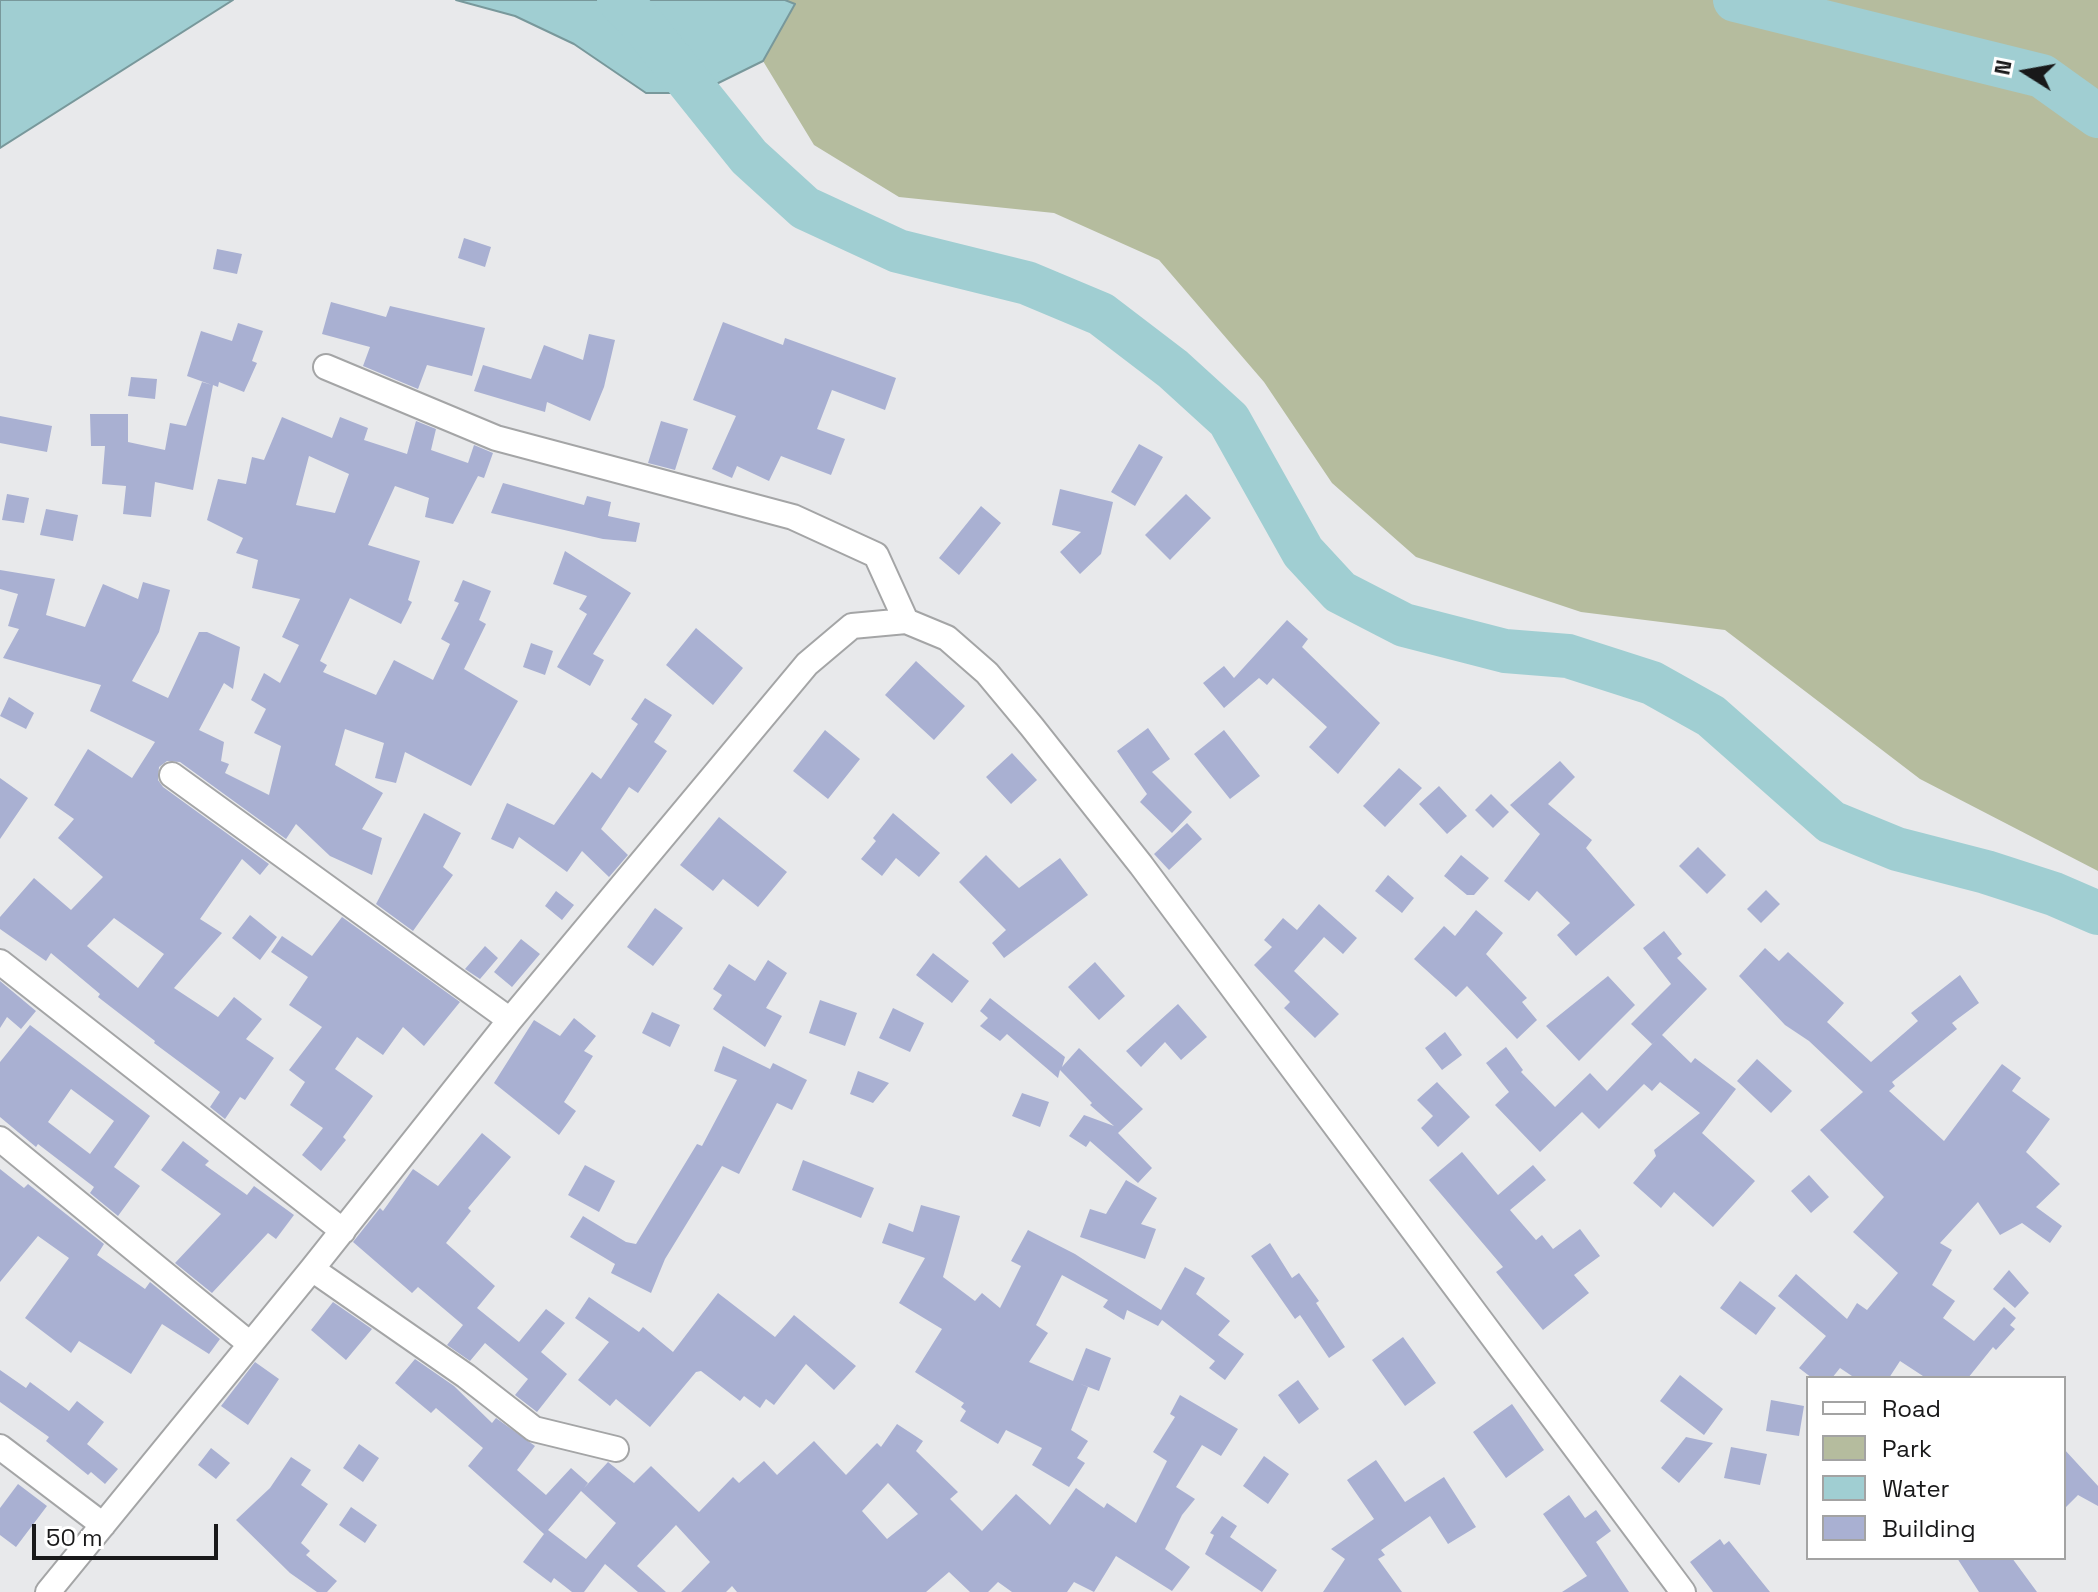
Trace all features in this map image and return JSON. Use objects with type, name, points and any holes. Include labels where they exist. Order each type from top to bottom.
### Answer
[{"type":"street","points":[[326,367],[496,438],[793,517],[876,555],[906,621]]},
{"type":"street","points":[[48,1592],[343,1231],[510,1020],[807,664],[852,626],[906,621],[947,638],[987,673],[1032,727],[1141,865],[1683,1592]]},
{"type":"street","points":[[172,775],[510,1020]]},
{"type":"street","points":[[0,962],[343,1231]]},
{"type":"street","points":[[0,1139],[250,1344]]},
{"type":"street","points":[[312,1269],[466,1376],[534,1429],[616,1449]]},
{"type":"street","points":[[0,1447],[103,1525]]},
{"type":"green space","points":[[785,0],[2098,0],[2098,871],[1920,779],[1725,630],[1581,612],[1416,557],[1332,483],[1264,382],[1159,260],[1054,213],[899,197],[814,145],[763,61],[794,4]]},
{"type":"water","points":[[0,0],[233,0],[0,148]]},
{"type":"water","points":[[456,0],[785,0],[795,4],[763,61],[698,93],[646,93],[574,44],[515,16]]},
{"type":"building","points":[[464,238],[491,247],[485,267],[458,258]]},
{"type":"building","points":[[217,249],[242,254],[237,274],[213,269]]},
{"type":"building","points":[[331,302],[386,317],[390,306],[485,328],[472,376],[427,365],[418,389],[363,366],[370,347],[322,334]]},
{"type":"building","points":[[723,322],[783,345],[785,338],[896,378],[885,410],[832,390],[817,429],[845,439],[831,475],[781,456],[769,481],[737,466],[732,478],[712,469],[736,416],[693,400]]},
{"type":"building","points":[[238,323],[263,331],[252,361],[257,363],[244,392],[219,382],[218,387],[213,385],[193,490],[155,482],[151,517],[123,514],[126,486],[102,484],[105,446],[91,446],[90,414],[128,414],[128,442],[165,450],[170,423],[186,426],[202,382],[212,385],[187,376],[201,331],[232,341]]},
{"type":"building","points":[[589,334],[615,340],[604,387],[590,421],[547,402],[545,412],[474,391],[483,365],[531,379],[544,345],[583,360]]},
{"type":"building","points":[[131,377],[157,379],[155,399],[128,396]]},
{"type":"building","points":[[0,416],[52,426],[47,452],[0,443]]},
{"type":"building","points":[[282,417],[332,438],[340,417],[368,428],[364,440],[407,454],[416,421],[436,429],[431,450],[468,463],[474,445],[493,453],[484,478],[478,476],[453,524],[425,517],[429,498],[395,486],[368,545],[420,561],[408,600],[412,602],[401,624],[350,598],[320,661],[327,665],[323,672],[376,695],[394,660],[433,680],[450,644],[441,639],[459,603],[454,601],[463,580],[491,591],[479,620],[486,624],[464,669],[518,701],[471,786],[405,752],[396,783],[375,778],[384,743],[345,729],[335,765],[383,793],[362,829],[382,838],[372,875],[330,856],[296,824],[286,839],[180,762],[167,761],[159,767],[158,780],[163,787],[269,864],[260,875],[242,859],[200,919],[222,933],[174,988],[218,1017],[234,997],[262,1019],[246,1039],[274,1058],[245,1100],[240,1097],[225,1119],[210,1107],[220,1092],[98,997],[100,994],[51,953],[46,961],[0,929],[0,917],[34,878],[71,910],[103,877],[58,838],[74,819],[54,805],[88,749],[132,778],[155,742],[90,711],[101,685],[3,658],[19,629],[8,626],[18,594],[0,589],[0,570],[55,579],[46,615],[85,627],[103,584],[138,599],[143,582],[170,590],[159,632],[132,681],[168,698],[199,632],[207,632],[240,647],[233,689],[224,683],[199,730],[224,742],[221,761],[229,764],[225,773],[269,795],[281,746],[254,733],[266,709],[251,700],[264,673],[280,683],[299,645],[282,637],[300,599],[252,588],[258,560],[236,553],[243,538],[207,520],[218,479],[246,484],[252,457],[264,460]],"holes":[[[309,456],[349,474],[335,513],[296,505]],[[114,918],[164,954],[138,988],[87,946]]]},
{"type":"building","points":[[661,421],[688,429],[675,470],[648,463]]},
{"type":"building","points":[[1139,444],[1163,457],[1135,506],[1111,492]]},
{"type":"building","points":[[503,483],[584,505],[587,496],[611,502],[608,516],[640,523],[636,542],[603,539],[491,513]]},
{"type":"building","points":[[1060,489],[1113,502],[1101,554],[1080,574],[1060,552],[1081,532],[1052,525]]},
{"type":"building","points":[[7,494],[29,498],[24,523],[2,520]]},
{"type":"building","points":[[1186,494],[1211,518],[1170,560],[1145,535]]},
{"type":"building","points":[[981,506],[1001,523],[959,575],[939,558]]},
{"type":"building","points":[[46,509],[78,515],[73,541],[40,535]]},
{"type":"building","points":[[565,551],[631,593],[593,654],[604,660],[590,686],[557,667],[587,614],[579,609],[587,596],[553,584]]},
{"type":"building","points":[[1287,620],[1308,639],[1302,647],[1380,723],[1338,774],[1309,747],[1327,727],[1273,678],[1267,685],[1259,678],[1224,708],[1203,683],[1224,666],[1234,678]]},
{"type":"building","points":[[696,628],[743,668],[713,705],[666,665]]},
{"type":"building","points":[[531,643],[553,651],[545,675],[523,667]]},
{"type":"building","points":[[916,661],[965,706],[934,740],[885,695]]},
{"type":"building","points":[[9,697],[34,713],[26,729],[0,716]]},
{"type":"building","points":[[645,698],[672,715],[654,742],[667,751],[638,793],[629,787],[601,829],[628,855],[609,877],[582,851],[567,872],[519,837],[513,849],[491,839],[507,803],[554,825],[592,772],[601,779],[638,724],[631,719]]},
{"type":"building","points":[[1148,728],[1170,759],[1152,772],[1192,812],[1172,833],[1140,802],[1147,794],[1117,751]]},
{"type":"building","points":[[825,730],[860,759],[828,799],[793,771]]},
{"type":"building","points":[[1224,730],[1260,776],[1230,799],[1194,754]]},
{"type":"building","points":[[1012,753],[1037,780],[1011,804],[986,777]]},
{"type":"building","points":[[1560,761],[1575,777],[1548,804],[1592,840],[1586,848],[1635,905],[1576,956],[1557,935],[1570,923],[1537,891],[1529,901],[1504,881],[1540,834],[1510,805]]},
{"type":"building","points":[[1399,768],[1422,788],[1385,827],[1363,806]]},
{"type":"building","points":[[0,778],[28,798],[0,839]]},
{"type":"building","points":[[1439,786],[1467,816],[1447,834],[1419,804]]},
{"type":"building","points":[[1491,794],[1509,812],[1493,828],[1475,810]]},
{"type":"building","points":[[424,813],[461,833],[443,867],[453,875],[413,931],[376,904]]},
{"type":"building","points":[[893,813],[940,853],[919,877],[896,858],[882,876],[861,859]]},
{"type":"building","points":[[719,817],[787,872],[758,907],[723,879],[713,891],[680,865]]},
{"type":"building","points":[[1187,823],[1202,839],[1169,870],[1154,854]]},
{"type":"building","points":[[1698,847],[1726,875],[1707,894],[1679,866]]},
{"type":"building","points":[[986,855],[1019,888],[1060,858],[1088,895],[1004,958],[992,943],[1006,930],[959,882]]},
{"type":"building","points":[[1461,855],[1489,878],[1474,895],[1467,895],[1444,876]]},
{"type":"building","points":[[1388,875],[1414,898],[1402,913],[1375,891]]},
{"type":"building","points":[[1766,890],[1780,904],[1761,923],[1747,909]]},
{"type":"building","points":[[556,891],[574,905],[562,920],[545,906]]},
{"type":"building","points":[[1319,904],[1357,938],[1343,954],[1324,937],[1294,971],[1339,1014],[1315,1038],[1284,1008],[1290,1002],[1254,965],[1272,947],[1264,940],[1283,918],[1297,930]]},
{"type":"building","points":[[655,908],[683,928],[653,966],[627,947]]},
{"type":"building","points":[[1476,910],[1503,933],[1486,954],[1527,998],[1522,1002],[1537,1020],[1517,1039],[1467,986],[1456,997],[1414,959],[1444,926],[1455,936]]},
{"type":"building","points":[[250,915],[277,937],[260,960],[232,938]]},
{"type":"building","points":[[342,917],[460,1002],[424,1046],[403,1027],[383,1055],[357,1037],[335,1069],[373,1096],[343,1137],[346,1140],[321,1171],[302,1155],[323,1128],[290,1105],[305,1082],[289,1070],[322,1027],[289,1005],[308,977],[271,952],[282,936],[312,956]]},
{"type":"building","points":[[1664,931],[1682,954],[1677,958],[1707,989],[1662,1035],[1691,1063],[1695,1058],[1736,1089],[1702,1133],[1755,1181],[1713,1227],[1674,1192],[1661,1208],[1633,1183],[1656,1156],[1654,1150],[1700,1113],[1660,1082],[1652,1091],[1644,1084],[1599,1129],[1582,1112],[1540,1152],[1495,1105],[1509,1092],[1486,1063],[1506,1047],[1523,1070],[1521,1072],[1555,1107],[1590,1073],[1607,1091],[1657,1039],[1652,1044],[1631,1024],[1671,984],[1643,948]]},
{"type":"building","points":[[521,939],[540,954],[512,987],[494,972]]},
{"type":"building","points":[[485,946],[498,958],[480,979],[465,969]]},
{"type":"building","points":[[1765,948],[1779,961],[1788,952],[1844,1003],[1827,1022],[1871,1062],[1918,1021],[1911,1013],[1960,975],[1979,1003],[1952,1023],[1957,1029],[1892,1082],[1895,1086],[1889,1091],[1944,1141],[2002,1064],[2021,1078],[2012,1091],[2050,1119],[2026,1152],[2060,1184],[2036,1207],[2062,1226],[2050,1243],[2022,1223],[2000,1235],[1978,1202],[1940,1243],[1952,1250],[1932,1285],[1955,1301],[1943,1318],[1974,1341],[2004,1307],[2016,1318],[2010,1325],[2015,1329],[1996,1350],[1993,1347],[1970,1376],[1923,1376],[1900,1361],[1890,1376],[1852,1376],[1840,1368],[1834,1376],[1809,1376],[1799,1368],[1826,1336],[1778,1296],[1796,1274],[1847,1319],[1857,1303],[1867,1310],[1898,1273],[1853,1232],[1884,1197],[1820,1130],[1863,1092],[1809,1041],[1785,1025],[1739,976]]},
{"type":"building","points":[[933,953],[969,981],[952,1003],[916,975]]},
{"type":"building","points":[[768,960],[787,973],[766,1008],[782,1016],[765,1047],[713,1009],[722,995],[713,989],[729,964],[755,981]]},
{"type":"building","points":[[1095,962],[1125,996],[1099,1020],[1068,987]]},
{"type":"building","points":[[1608,976],[1635,1005],[1579,1061],[1546,1026]]},
{"type":"building","points":[[0,981],[36,1011],[21,1029],[7,1017],[0,1028]]},
{"type":"building","points":[[990,998],[1065,1057],[1062,1067],[1079,1048],[1143,1109],[1118,1133],[1152,1168],[1138,1183],[1090,1141],[1086,1147],[1069,1136],[1084,1115],[1114,1126],[1090,1105],[1092,1103],[1060,1070],[1058,1078],[1007,1034],[1000,1041],[980,1026],[988,1018],[980,1011]]},
{"type":"building","points":[[820,1000],[857,1013],[845,1046],[809,1033]]},
{"type":"building","points":[[1178,1004],[1207,1037],[1181,1060],[1165,1042],[1141,1067],[1126,1051]]},
{"type":"building","points":[[893,1008],[924,1023],[910,1052],[879,1038]]},
{"type":"building","points":[[652,1012],[680,1025],[670,1047],[642,1033]]},
{"type":"building","points":[[574,1018],[596,1036],[584,1051],[593,1056],[564,1102],[576,1111],[559,1135],[494,1083],[534,1020],[560,1036]]},
{"type":"building","points":[[30,1025],[150,1116],[114,1167],[140,1186],[118,1216],[90,1193],[94,1187],[38,1144],[36,1147],[0,1117],[0,1062]],"holes":[[[71,1089],[114,1121],[90,1154],[48,1122]]]},
{"type":"building","points":[[1445,1032],[1462,1055],[1442,1070],[1425,1048]]},
{"type":"building","points":[[723,1046],[770,1069],[773,1063],[807,1080],[792,1110],[777,1103],[739,1174],[722,1166],[665,1259],[651,1293],[611,1273],[615,1264],[570,1237],[583,1216],[626,1242],[636,1244],[697,1144],[702,1146],[737,1080],[714,1071]]},
{"type":"building","points":[[1757,1059],[1792,1091],[1771,1113],[1737,1081]]},
{"type":"building","points":[[858,1071],[889,1083],[873,1103],[850,1094]]},
{"type":"building","points":[[1437,1082],[1470,1117],[1438,1147],[1421,1128],[1433,1116],[1417,1100]]},
{"type":"building","points":[[1022,1093],[1049,1102],[1040,1127],[1012,1116]]},
{"type":"building","points":[[482,1133],[511,1157],[468,1208],[471,1211],[446,1243],[495,1286],[477,1308],[519,1342],[546,1309],[565,1323],[541,1352],[567,1374],[537,1412],[515,1395],[528,1379],[485,1343],[470,1361],[447,1345],[463,1325],[418,1287],[412,1293],[353,1242],[380,1208],[383,1211],[413,1169],[438,1186]]},
{"type":"building","points":[[183,1141],[209,1161],[205,1165],[247,1195],[254,1186],[294,1215],[276,1239],[268,1233],[212,1293],[175,1263],[221,1214],[161,1170]]},
{"type":"building","points":[[1462,1152],[1498,1195],[1533,1165],[1546,1180],[1510,1210],[1536,1240],[1542,1235],[1553,1249],[1580,1229],[1600,1256],[1574,1275],[1589,1293],[1543,1330],[1496,1272],[1503,1267],[1429,1180]]},
{"type":"building","points":[[803,1160],[874,1188],[861,1218],[792,1190]]},
{"type":"building","points":[[585,1165],[615,1181],[599,1212],[568,1195]]},
{"type":"building","points":[[0,1169],[24,1188],[28,1184],[104,1244],[97,1255],[145,1289],[150,1282],[220,1339],[209,1354],[162,1324],[131,1374],[79,1341],[71,1353],[25,1318],[69,1258],[38,1236],[0,1282]]},
{"type":"building","points":[[1809,1175],[1829,1197],[1811,1213],[1791,1191]]},
{"type":"building","points":[[1126,1180],[1157,1198],[1141,1224],[1156,1229],[1145,1259],[1080,1237],[1090,1209],[1106,1214]]},
{"type":"building","points":[[921,1205],[960,1216],[943,1277],[975,1301],[982,1293],[1000,1308],[1021,1266],[1011,1261],[1028,1230],[1075,1254],[1161,1310],[1185,1267],[1205,1278],[1196,1294],[1230,1321],[1218,1335],[1244,1354],[1225,1380],[1209,1368],[1215,1361],[1162,1320],[1158,1326],[1127,1310],[1124,1320],[1103,1307],[1108,1300],[1062,1275],[1036,1325],[1048,1333],[1029,1362],[1073,1381],[1086,1348],[1111,1358],[1099,1391],[1078,1383],[1088,1387],[1071,1430],[1088,1441],[1077,1458],[1085,1463],[1069,1487],[1032,1465],[1042,1448],[1006,1430],[998,1444],[960,1421],[966,1411],[961,1407],[964,1403],[915,1372],[942,1329],[899,1303],[925,1258],[882,1243],[889,1223],[913,1232]]},
{"type":"building","points":[[1270,1243],[1292,1278],[1299,1273],[1345,1347],[1329,1358],[1300,1315],[1295,1319],[1251,1256]]},
{"type":"building","points":[[2009,1270],[2029,1293],[2015,1308],[1993,1289]]},
{"type":"building","points":[[1740,1281],[1776,1308],[1756,1335],[1720,1308]]},
{"type":"building","points":[[718,1293],[775,1337],[794,1315],[856,1366],[834,1390],[806,1364],[774,1405],[766,1399],[760,1408],[744,1396],[740,1401],[701,1371],[696,1372],[650,1427],[616,1399],[610,1406],[578,1380],[609,1342],[575,1318],[589,1297],[639,1332],[643,1327],[673,1352]]},
{"type":"building","points":[[333,1302],[372,1329],[346,1360],[311,1330]]},
{"type":"building","points":[[1403,1337],[1436,1383],[1405,1406],[1372,1360]]},
{"type":"building","points":[[415,1359],[454,1386],[492,1423],[496,1418],[535,1446],[517,1470],[546,1495],[571,1468],[588,1483],[584,1488],[608,1462],[634,1483],[651,1466],[699,1512],[733,1477],[739,1483],[764,1461],[777,1475],[814,1441],[846,1475],[877,1443],[881,1447],[897,1424],[923,1441],[916,1451],[958,1492],[950,1499],[982,1531],[1016,1494],[1050,1525],[1076,1488],[1104,1508],[1107,1503],[1136,1523],[1167,1461],[1153,1452],[1175,1417],[1170,1414],[1180,1395],[1238,1429],[1221,1456],[1202,1445],[1176,1487],[1195,1499],[1182,1515],[1165,1549],[1190,1567],[1172,1591],[1116,1556],[1094,1592],[1074,1582],[1067,1592],[1012,1592],[998,1582],[988,1592],[970,1592],[949,1572],[926,1592],[737,1592],[732,1586],[726,1592],[681,1592],[710,1562],[676,1525],[637,1566],[666,1592],[638,1592],[605,1564],[584,1592],[572,1592],[554,1578],[551,1583],[523,1562],[544,1534],[468,1466],[483,1448],[436,1408],[431,1413],[395,1383]],"holes":[[[888,1483],[918,1514],[887,1539],[862,1511]],[[581,1491],[616,1523],[586,1559],[548,1530]]]},
{"type":"building","points":[[255,1362],[279,1379],[248,1425],[221,1406]]},
{"type":"building","points":[[0,1370],[26,1388],[30,1382],[69,1411],[77,1401],[104,1422],[87,1444],[118,1469],[105,1484],[91,1472],[88,1475],[46,1441],[49,1437],[0,1402]]},
{"type":"building","points":[[1680,1375],[1723,1409],[1704,1435],[1660,1401]]},
{"type":"building","points":[[1298,1380],[1319,1409],[1299,1424],[1278,1395]]},
{"type":"building","points":[[1771,1400],[1804,1406],[1799,1436],[1766,1431]]},
{"type":"building","points":[[1512,1404],[1544,1450],[1506,1478],[1473,1432]]},
{"type":"building","points":[[1686,1437],[1713,1443],[1679,1483],[1661,1468]]},
{"type":"building","points":[[359,1444],[379,1458],[363,1482],[343,1468]]},
{"type":"building","points":[[1731,1447],[1767,1454],[1760,1485],[1724,1478]]},
{"type":"building","points":[[211,1448],[230,1463],[216,1479],[198,1465]]},
{"type":"building","points":[[2066,1451],[2098,1486],[2098,1506],[2078,1495],[2066,1507]]},
{"type":"building","points":[[1264,1456],[1289,1474],[1268,1504],[1243,1486]]},
{"type":"building","points":[[291,1457],[311,1470],[301,1485],[328,1504],[301,1543],[310,1551],[306,1555],[337,1581],[327,1592],[317,1592],[290,1573],[236,1520],[270,1488]]},
{"type":"building","points":[[1376,1460],[1405,1502],[1444,1477],[1476,1527],[1448,1544],[1430,1516],[1381,1550],[1385,1555],[1378,1559],[1402,1592],[1323,1592],[1345,1559],[1331,1549],[1374,1519],[1347,1480]]},
{"type":"building","points":[[18,1484],[47,1506],[16,1547],[0,1535],[0,1508]]},
{"type":"building","points":[[1569,1495],[1585,1518],[1596,1510],[1611,1531],[1596,1542],[1629,1592],[1562,1592],[1587,1576],[1543,1514]]},
{"type":"building","points":[[351,1507],[377,1525],[365,1543],[339,1525]]},
{"type":"building","points":[[1222,1516],[1237,1526],[1230,1537],[1277,1570],[1262,1592],[1205,1554],[1214,1535],[1210,1533]]},
{"type":"building","points":[[1720,1539],[1724,1545],[1729,1541],[1770,1592],[1713,1592],[1690,1562]]},
{"type":"building","points":[[1958,1560],[2013,1560],[2037,1592],[1979,1592]]},
{"type":"waterway","points":[[619,0],[644,26],[749,157],[805,208],[898,251],[1027,283],[1101,314],[1173,369],[1229,420],[1303,552],[1340,592],[1404,625],[1505,651],[1568,656],[1652,683],[1711,716],[1831,822],[1897,849],[1986,872],[2054,894],[2098,913]]},
{"type":"waterway","points":[[1735,0],[2042,76],[2098,116]]}]
